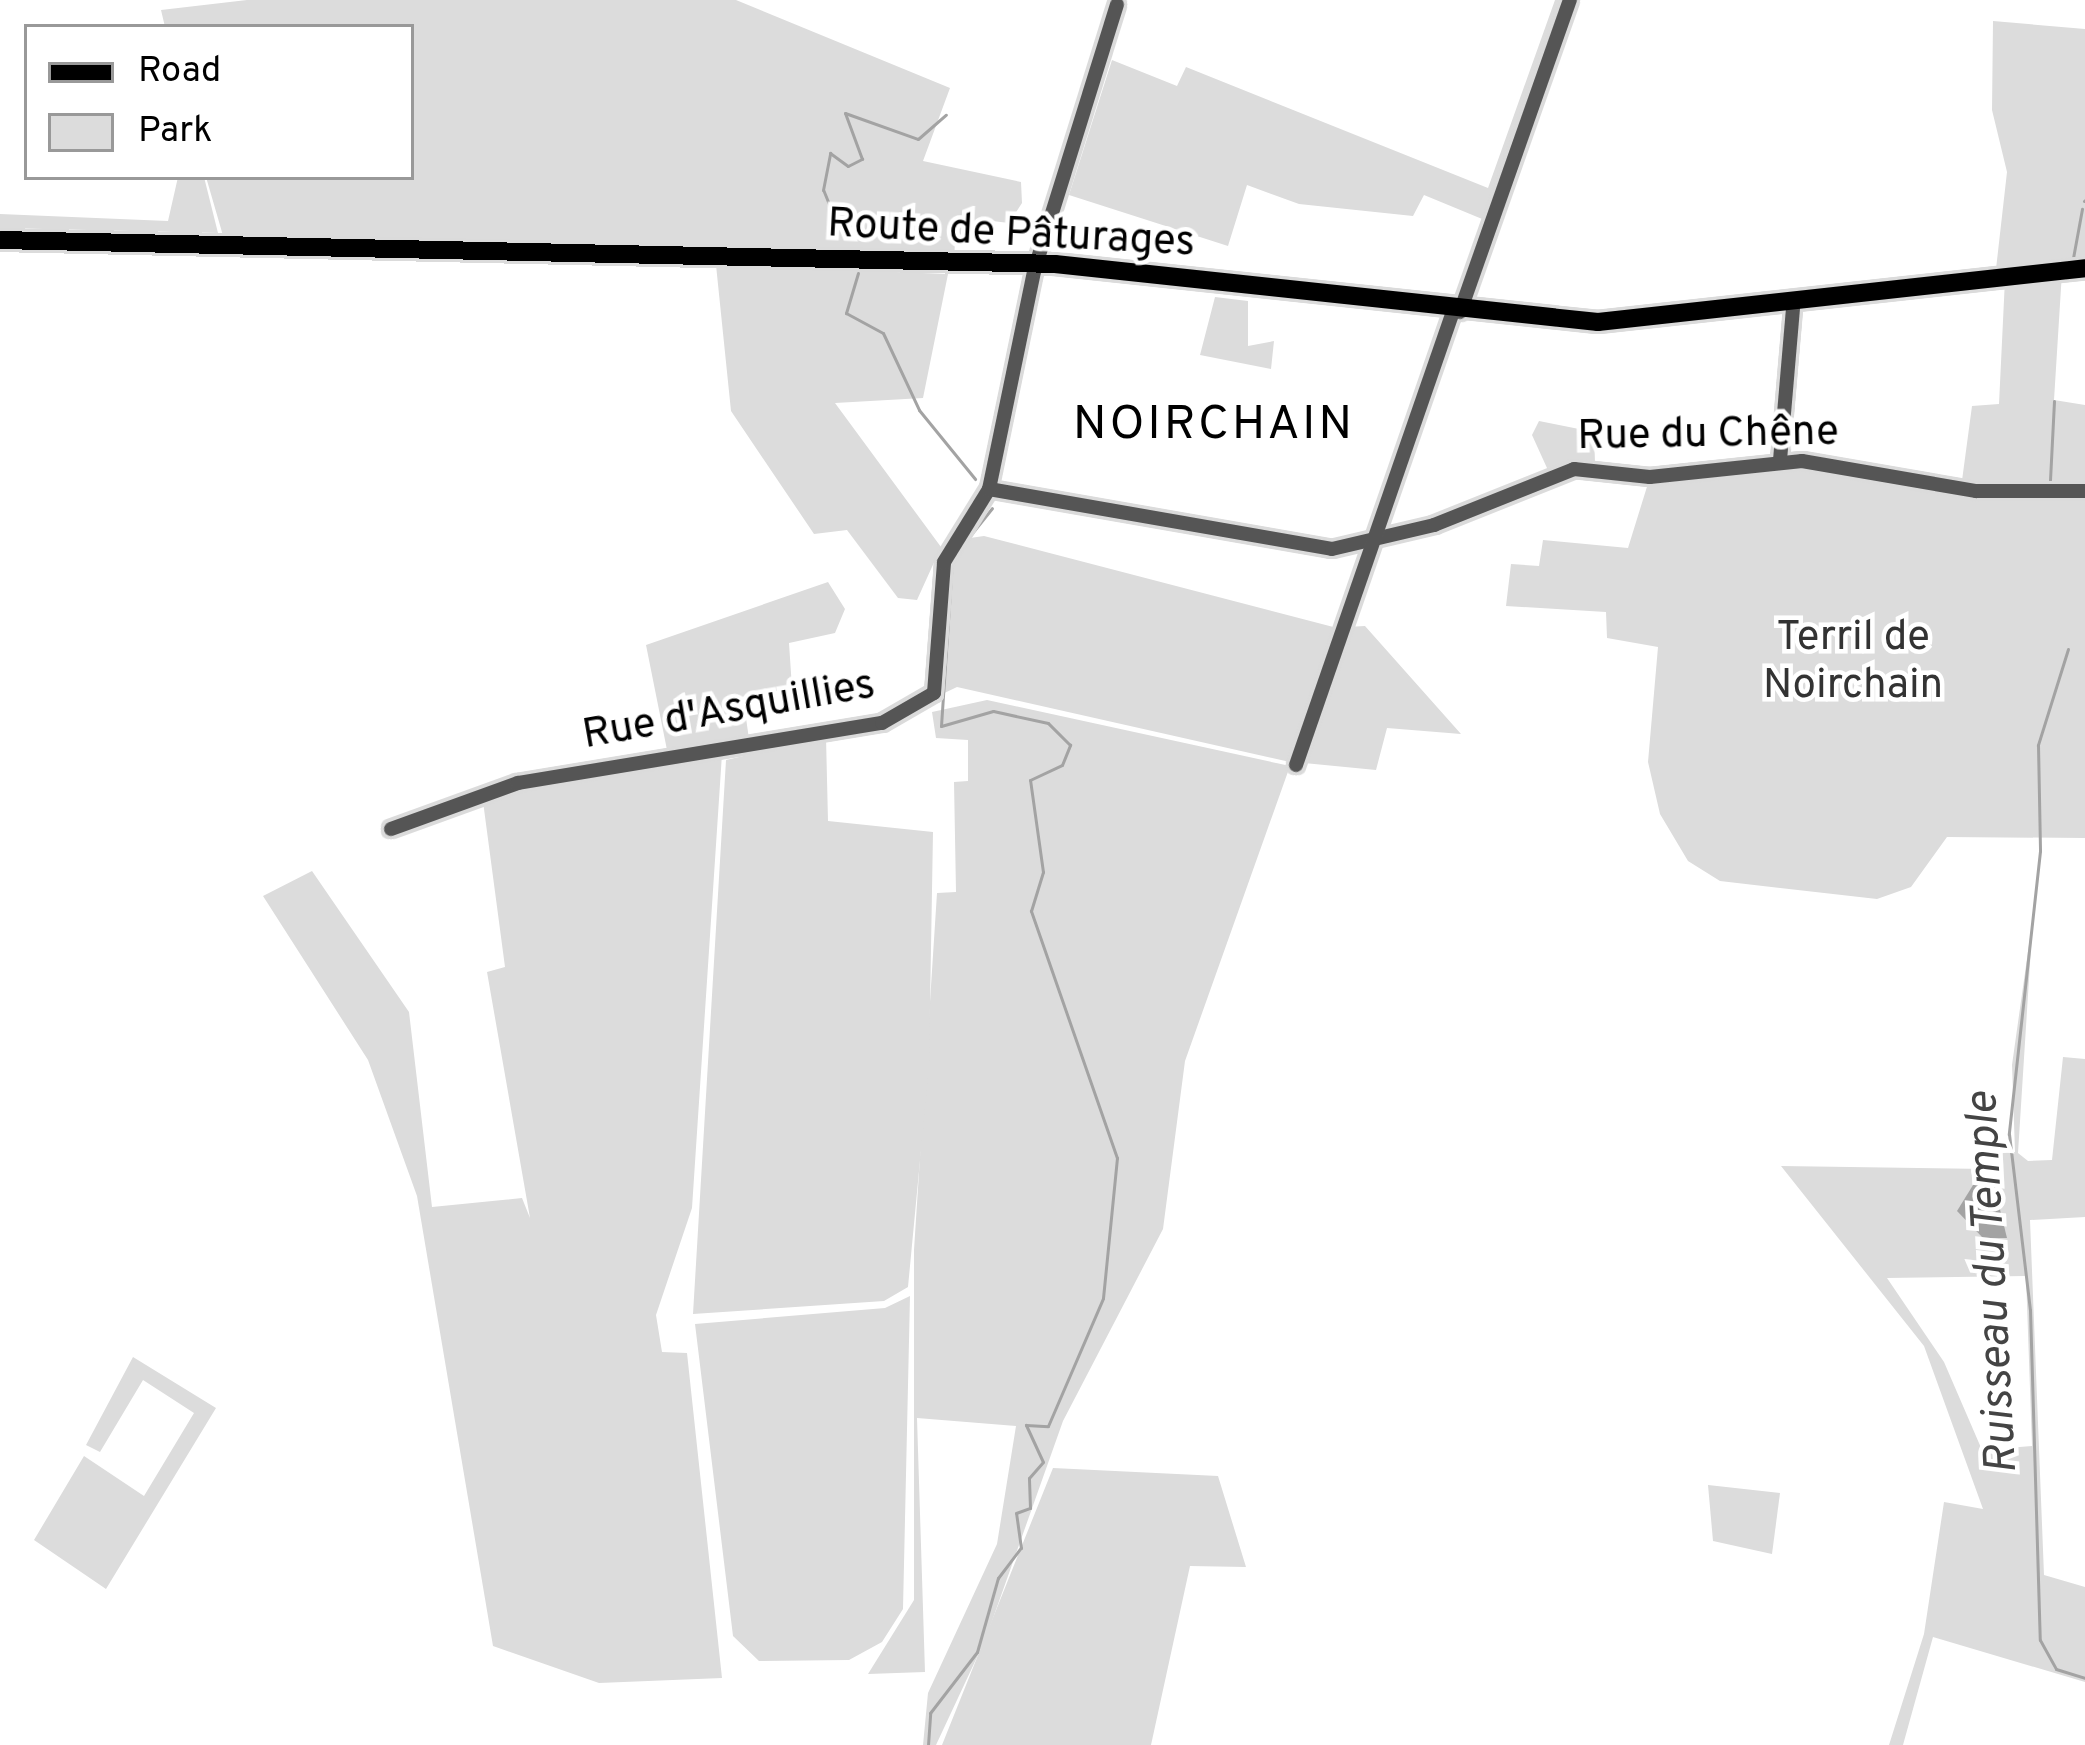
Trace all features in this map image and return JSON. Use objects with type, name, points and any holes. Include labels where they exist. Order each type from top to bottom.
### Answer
[{"type":"main road","name":"Route de Pâturages","points":[[0,240],[1039,264],[1456,311],[1635,322],[1793,308],[2085,268]]},
{"type":"street","points":[[1296,765],[1382,540],[1456,311],[1570,0]]},
{"type":"street","name":"Rue d'Asquillies","points":[[391,829],[497,787],[904,714],[937,685],[944,562],[989,489],[1039,264],[1117,5]]},
{"type":"street","points":[[1780,460],[1793,308]]},
{"type":"street","name":"Rue du Chêne","points":[[989,489],[1292,544],[1382,540],[1567,470],[1650,477],[1780,460],[1976,490],[2085,491]]},
{"type":"green space","points":[[247,0],[736,0],[950,88],[923,161],[1021,182],[1022,203],[1009,223],[976,219],[975,243],[955,241],[954,262],[226,246],[207,180],[414,180],[414,24],[164,24],[161,10]]},
{"type":"green space","points":[[1555,0],[1565,0],[1487,221],[1424,195],[1413,216],[1299,204],[1247,185],[1228,246],[1069,195],[1112,60],[1177,86],[1186,67],[1488,188]]},
{"type":"green space","points":[[1993,21],[2085,29],[2085,258],[1996,269],[2007,172],[1992,110]]},
{"type":"green space","points":[[177,180],[205,180],[218,233],[0,228],[0,214],[168,221]]},
{"type":"green space","points":[[716,265],[948,274],[923,398],[835,403],[941,547],[917,600],[898,598],[847,530],[814,534],[731,411]]},
{"type":"green space","name":"Terril de Noirchain","points":[[2062,272],[2054,400],[2085,405],[2085,838],[1947,837],[1911,887],[1877,899],[1720,881],[1688,861],[1660,814],[1648,762],[1658,647],[1607,638],[1606,612],[1506,606],[1511,564],[1539,566],[1543,540],[1628,548],[1650,477],[1780,460],[1961,488],[1972,406],[1999,404],[2005,279]]},
{"type":"green space","points":[[1215,297],[1248,301],[1248,346],[1274,341],[1271,369],[1200,355]]},
{"type":"green space","points":[[1539,421],[1594,432],[1595,463],[1547,468],[1532,435]]},
{"type":"green space","points":[[984,536],[1341,629],[1290,762],[957,687],[936,697],[944,579],[956,540]]},
{"type":"green space","points":[[828,582],[845,609],[835,633],[789,643],[792,688],[743,697],[750,746],[669,760],[646,645]]},
{"type":"green space","points":[[1365,626],[1461,734],[1387,728],[1376,770],[1304,763],[1346,627]]},
{"type":"green space","points":[[987,700],[1290,766],[1185,1061],[1163,1229],[1063,1421],[986,1638],[936,1745],[923,1745],[928,1693],[997,1544],[1016,1426],[917,1418],[925,1672],[868,1674],[914,1600],[914,1250],[937,893],[956,892],[954,782],[968,781],[968,740],[936,738],[932,712]]},
{"type":"green space","points":[[826,737],[828,821],[933,832],[929,1066],[908,1287],[884,1301],[693,1314],[726,760]]},
{"type":"green space","points":[[722,754],[692,1208],[656,1315],[662,1352],[687,1353],[722,1678],[599,1683],[493,1646],[417,1196],[368,1060],[263,896],[312,871],[409,1012],[432,1207],[522,1198],[530,1218],[487,972],[505,967],[482,794]]},
{"type":"green space","points":[[2033,916],[2018,1153],[2028,1161],[2052,1160],[2063,1057],[2085,1059],[2085,1217],[2030,1220],[2044,1575],[2085,1587],[2085,1682],[1933,1637],[1903,1745],[1889,1745],[1924,1634],[1944,1502],[1983,1509],[1924,1346],[1781,1166],[1987,1169],[1993,1154],[2015,1152],[2012,1065]],"holes":[[[2026,1276],[2032,1446],[1982,1450],[1944,1362],[1887,1278]]]},
{"type":"green space","points":[[910,1296],[903,1609],[882,1642],[849,1660],[759,1661],[733,1636],[695,1324],[885,1308]]},
{"type":"green space","points":[[133,1357],[216,1408],[106,1589],[34,1540],[84,1456],[144,1496],[194,1413],[143,1380],[100,1452],[86,1445]]},
{"type":"green space","points":[[1053,1468],[1218,1476],[1246,1567],[1190,1566],[1151,1745],[942,1745]]},
{"type":"green space","points":[[1708,1485],[1780,1493],[1772,1554],[1713,1541]]},
{"type":"shaded area","points":[[1978,1177],[1993,1181],[2007,1238],[1983,1238],[1957,1211]]},
{"type":"waterway","points":[[859,235],[854,218],[835,219],[823,190],[830,153],[848,166],[862,159],[845,113],[918,139],[946,115]]},
{"type":"waterway","name":"Ruisseau du Temple","points":[[2073,258],[2082,209]]},
{"type":"waterway","points":[[858,273],[846,313],[883,333],[919,410],[975,479]]},
{"type":"waterway","points":[[2050,480],[2054,401]]},
{"type":"waterway","points":[[960,548],[992,508]]},
{"type":"waterway","points":[[928,1745],[930,1713],[977,1652],[998,1578],[1021,1548],[1016,1513],[1030,1508],[1029,1478],[1043,1462],[1026,1425],[1048,1426],[1103,1298],[1117,1158],[1031,911],[1043,872],[1030,780],[1062,765],[1070,745],[1048,723],[993,711],[941,726],[952,561]]},
{"type":"waterway","name":"Ruisseau du Temple","points":[[2068,649],[2038,745],[2040,851],[2009,1134],[2030,1310],[2040,1640],[2056,1669],[2085,1678]]},
{"type":"district","name":"NOIRCHAIN","points":[[1214,427]]}]
